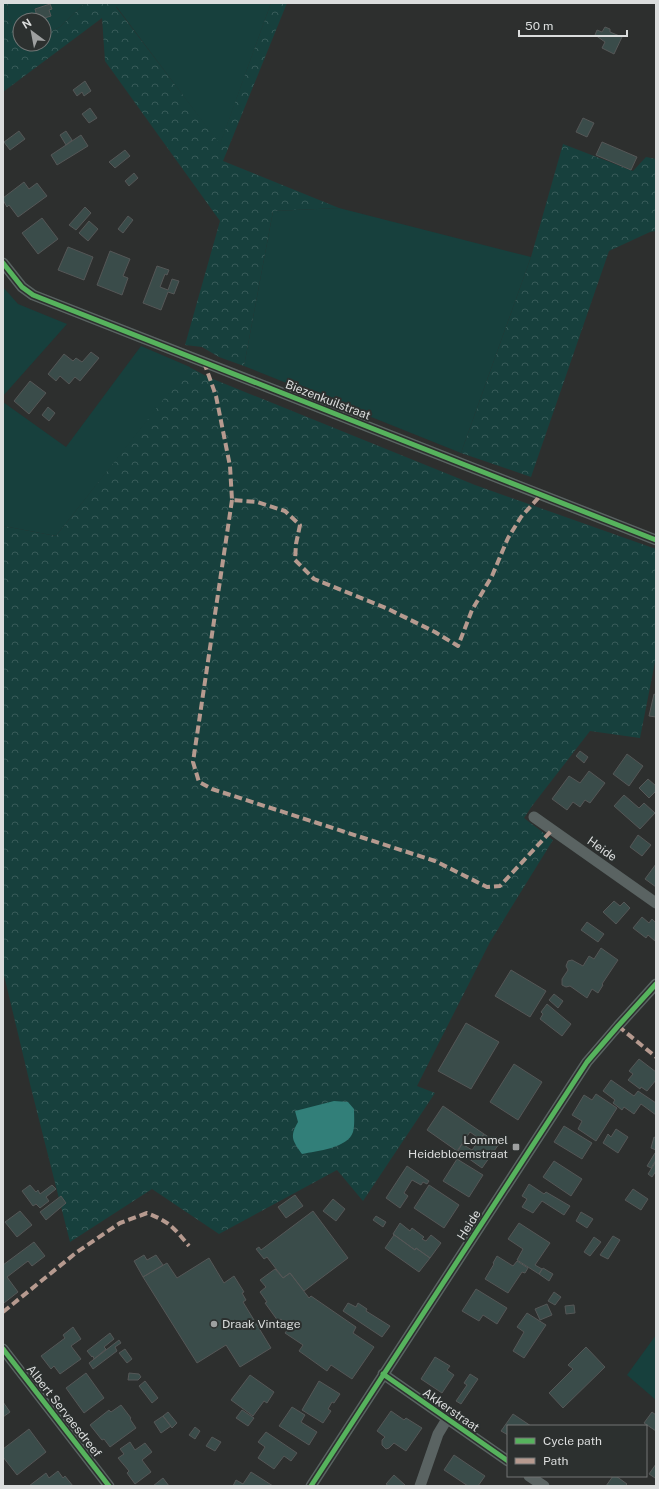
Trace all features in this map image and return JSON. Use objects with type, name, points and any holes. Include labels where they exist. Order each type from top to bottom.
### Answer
[{"type":"street","name":"Biezenkuilstraat","points":[[3,263],[22,287],[33,295],[656,540]]},
{"type":"street","name":"Heide","points":[[534,817],[656,903]]},
{"type":"street","name":"Heide","points":[[311,1486],[587,1062],[656,984]]},
{"type":"street","name":"Albert Servaesdreef","points":[[3,1349],[109,1486]]},
{"type":"street","name":"Akkerstraat","points":[[383,1374],[507,1460]]},
{"type":"street","points":[[420,1486],[438,1434],[448,1419]]},
{"type":"street","points":[[530,1477],[544,1486]]},
{"type":"green space","points":[[3,3],[8,3],[7,11],[12,25],[12,52],[52,52],[52,31],[60,27],[85,3],[120,3],[116,7],[220,144],[271,3],[287,3],[223,161],[339,208],[273,211],[244,366],[219,357],[202,347],[185,345],[220,221],[105,61],[102,18],[3,92]]},
{"type":"green space","points":[[8,3],[85,3],[60,27],[52,31],[52,12],[12,12],[12,25],[7,11]]},
{"type":"green space","points":[[120,3],[271,3],[220,145],[116,6]]},
{"type":"green space","points":[[563,144],[633,171],[646,157],[656,159],[656,231],[650,232],[609,251],[531,477],[461,453],[531,257]]},
{"type":"green space","points":[[339,208],[531,257],[461,453],[244,366],[273,211]]},
{"type":"green space","points":[[3,287],[18,304],[67,324],[3,396]]},
{"type":"green space","points":[[141,346],[190,367],[56,536],[3,526],[3,402],[66,447]]},
{"type":"green space","points":[[189,367],[208,377],[475,485],[656,549],[656,657],[640,738],[590,731],[524,818],[553,840],[490,942],[417,1086],[435,1093],[363,1201],[337,1170],[219,1234],[152,1189],[70,1242],[3,971],[3,526],[56,536]]},
{"type":"green space","points":[[656,1335],[656,1400],[627,1375]]},
{"type":"shaded area","points":[[334,1101],[348,1102],[354,1109],[354,1129],[350,1137],[345,1142],[331,1148],[302,1154],[293,1139],[295,1127],[298,1122],[295,1111]]},
{"type":"building","points":[[50,4],[52,9],[49,10],[50,12],[36,12],[35,9]]},
{"type":"building","points":[[605,27],[610,29],[610,32],[622,37],[614,54],[602,48],[605,42],[595,35],[597,30],[602,32]]},
{"type":"building","points":[[85,81],[91,91],[84,96],[82,92],[77,96],[73,90]]},
{"type":"building","points":[[90,108],[97,118],[89,123],[82,114]]},
{"type":"building","points":[[583,118],[594,123],[587,137],[576,132]]},
{"type":"building","points":[[19,131],[25,139],[10,150],[4,142]]},
{"type":"building","points":[[66,131],[72,140],[66,145],[60,135]]},
{"type":"building","points":[[81,135],[88,146],[57,165],[51,155]]},
{"type":"building","points":[[602,142],[637,157],[631,170],[596,155]]},
{"type":"building","points":[[125,150],[130,156],[115,168],[109,162]]},
{"type":"building","points":[[134,173],[138,178],[129,186],[125,181]]},
{"type":"building","points":[[24,182],[29,189],[37,183],[47,196],[18,217],[9,205],[7,207],[3,198]]},
{"type":"building","points":[[85,207],[91,213],[76,230],[69,225]]},
{"type":"building","points":[[128,216],[133,220],[123,233],[118,229]]},
{"type":"building","points":[[42,218],[58,239],[38,254],[22,233]]},
{"type":"building","points":[[89,221],[98,229],[88,241],[79,233]]},
{"type":"building","points":[[68,247],[93,257],[84,280],[58,270]]},
{"type":"building","points":[[110,251],[130,259],[123,276],[128,278],[122,295],[97,285]]},
{"type":"building","points":[[157,266],[169,270],[167,275],[165,274],[160,287],[168,290],[172,279],[179,281],[174,294],[168,292],[161,310],[143,303]]},
{"type":"building","points":[[91,352],[99,358],[80,381],[75,377],[69,384],[60,376],[56,381],[48,374],[64,354],[73,361],[76,358],[82,362]]},
{"type":"building","points":[[30,381],[46,393],[29,414],[14,401]]},
{"type":"building","points":[[48,407],[55,413],[49,421],[42,415]]},
{"type":"building","points":[[654,694],[656,695],[656,717],[649,716]]},
{"type":"building","points":[[580,751],[588,757],[584,763],[576,756]]},
{"type":"building","points":[[627,754],[643,766],[629,786],[613,774]]},
{"type":"building","points":[[589,771],[605,783],[590,803],[585,800],[580,807],[573,802],[567,810],[552,799],[569,776],[580,783]]},
{"type":"building","points":[[648,779],[656,786],[656,791],[649,798],[639,788]]},
{"type":"building","points":[[624,795],[639,808],[644,803],[655,813],[640,829],[614,806]]},
{"type":"building","points":[[638,835],[651,845],[642,856],[630,847]]},
{"type":"building","points":[[656,864],[656,887],[645,879]]},
{"type":"building","points":[[614,901],[620,906],[624,902],[630,908],[616,924],[603,912]]},
{"type":"building","points":[[642,917],[649,923],[652,919],[656,923],[655,941],[648,935],[646,938],[633,928]]},
{"type":"building","points":[[587,922],[604,934],[598,942],[581,930]]},
{"type":"building","points":[[601,948],[618,960],[602,984],[603,985],[598,993],[592,989],[587,998],[570,986],[566,987],[562,985],[562,979],[568,970],[566,966],[568,961],[572,960],[583,966],[589,956],[594,959]]},
{"type":"building","points":[[511,970],[546,991],[530,1017],[495,996]]},
{"type":"building","points":[[554,994],[563,1001],[558,1008],[549,1000]]},
{"type":"building","points":[[547,1004],[571,1024],[562,1036],[540,1019],[543,1014],[541,1012]]},
{"type":"building","points":[[466,1023],[499,1042],[471,1089],[438,1071]]},
{"type":"building","points":[[639,1059],[656,1072],[656,1080],[647,1091],[641,1087],[640,1089],[628,1080],[633,1074],[629,1071]]},
{"type":"building","points":[[514,1064],[542,1082],[518,1120],[490,1102]]},
{"type":"building","points":[[611,1080],[634,1096],[638,1091],[656,1103],[656,1115],[641,1104],[634,1114],[624,1107],[622,1110],[613,1103],[615,1100],[603,1091]]},
{"type":"building","points":[[596,1094],[617,1108],[596,1141],[578,1129],[582,1121],[572,1115],[584,1095],[592,1100]]},
{"type":"building","points":[[443,1106],[484,1134],[480,1139],[470,1132],[457,1151],[427,1130]]},
{"type":"building","points":[[564,1126],[592,1143],[582,1159],[554,1142]]},
{"type":"building","points":[[616,1129],[628,1137],[618,1153],[603,1143],[608,1134],[611,1137]]},
{"type":"building","points":[[484,1134],[499,1144],[482,1168],[458,1151],[462,1144],[472,1150]]},
{"type":"building","points":[[654,1137],[656,1138],[656,1150],[651,1148]]},
{"type":"building","points":[[655,1153],[656,1160],[651,1168],[647,1166]]},
{"type":"building","points":[[457,1159],[483,1175],[469,1197],[443,1181]]},
{"type":"building","points":[[554,1161],[582,1179],[571,1196],[543,1177]]},
{"type":"building","points":[[655,1163],[656,1171],[652,1177],[648,1174]]},
{"type":"building","points":[[407,1166],[429,1181],[427,1184],[423,1182],[421,1185],[412,1180],[404,1193],[408,1196],[400,1208],[386,1198]]},
{"type":"building","points":[[529,1184],[544,1194],[546,1192],[570,1206],[564,1215],[542,1201],[533,1213],[522,1207],[527,1199],[522,1196]]},
{"type":"building","points":[[30,1185],[36,1192],[38,1190],[40,1194],[52,1185],[56,1189],[46,1197],[49,1201],[40,1208],[36,1204],[33,1206],[22,1191]]},
{"type":"building","points":[[429,1185],[459,1205],[444,1228],[414,1208]]},
{"type":"building","points":[[633,1189],[648,1199],[641,1210],[625,1200]]},
{"type":"building","points":[[295,1195],[303,1206],[286,1218],[278,1207]]},
{"type":"building","points":[[61,1196],[66,1203],[46,1220],[40,1212]]},
{"type":"building","points":[[333,1199],[345,1209],[336,1221],[323,1211]]},
{"type":"building","points":[[20,1211],[32,1225],[17,1237],[5,1222]]},
{"type":"building","points":[[313,1211],[348,1258],[304,1291],[290,1273],[283,1278],[267,1257],[264,1259],[256,1249],[259,1247],[261,1250]]},
{"type":"building","points":[[581,1212],[593,1219],[587,1228],[576,1221]]},
{"type":"building","points":[[376,1216],[386,1222],[383,1227],[373,1220]]},
{"type":"building","points":[[400,1223],[410,1231],[412,1228],[424,1237],[422,1239],[426,1241],[431,1235],[441,1243],[430,1258],[416,1248],[415,1250],[393,1234]]},
{"type":"building","points":[[519,1223],[550,1243],[535,1265],[542,1269],[539,1274],[517,1260],[523,1249],[508,1239]]},
{"type":"building","points":[[393,1234],[415,1250],[416,1248],[430,1258],[419,1272],[385,1248],[394,1235]]},
{"type":"building","points":[[613,1236],[620,1240],[608,1259],[600,1255]]},
{"type":"building","points":[[594,1237],[601,1242],[590,1256],[584,1252]]},
{"type":"building","points":[[34,1242],[45,1256],[32,1266],[28,1261],[7,1277],[18,1292],[4,1303],[3,1265]]},
{"type":"building","points":[[144,1255],[147,1260],[156,1255],[163,1265],[143,1277],[134,1261]]},
{"type":"building","points":[[497,1256],[513,1266],[517,1261],[528,1268],[525,1273],[522,1272],[508,1293],[485,1279]]},
{"type":"building","name":"Draak Vintage","points":[[209,1258],[224,1283],[234,1276],[244,1292],[242,1293],[246,1300],[243,1302],[271,1348],[240,1367],[226,1345],[197,1363],[143,1277],[167,1263],[177,1278]]},
{"type":"building","points":[[543,1268],[553,1274],[549,1281],[539,1274]]},
{"type":"building","points":[[275,1269],[283,1278],[290,1273],[309,1298],[311,1296],[356,1327],[353,1333],[374,1347],[352,1379],[331,1365],[327,1371],[299,1351],[303,1345],[285,1333],[288,1329],[281,1319],[278,1321],[265,1303],[267,1302],[260,1292],[266,1287],[260,1280]]},
{"type":"building","points":[[476,1289],[507,1308],[497,1324],[483,1315],[479,1321],[462,1311]]},
{"type":"building","points":[[554,1292],[561,1297],[555,1305],[548,1301]]},
{"type":"building","points":[[348,1303],[356,1307],[358,1303],[367,1309],[366,1311],[390,1326],[382,1337],[343,1311]]},
{"type":"building","points":[[547,1304],[552,1315],[540,1320],[535,1309]]},
{"type":"building","points":[[574,1305],[575,1313],[566,1314],[565,1306]]},
{"type":"building","points":[[527,1313],[546,1325],[524,1358],[513,1351],[524,1332],[517,1327]]},
{"type":"building","points":[[73,1327],[81,1339],[71,1346],[81,1359],[60,1374],[54,1366],[51,1369],[41,1356],[65,1338],[63,1335]]},
{"type":"building","points":[[110,1333],[114,1339],[104,1347],[106,1349],[94,1359],[93,1356],[92,1357],[87,1351]]},
{"type":"building","points":[[119,1340],[121,1343],[115,1347],[117,1351],[93,1369],[89,1363]]},
{"type":"building","points":[[586,1347],[605,1367],[563,1408],[549,1393],[573,1369],[568,1365]]},
{"type":"building","points":[[125,1349],[132,1359],[127,1363],[119,1353]]},
{"type":"building","points":[[435,1357],[450,1366],[447,1370],[454,1375],[442,1393],[421,1379]]},
{"type":"building","points":[[86,1373],[104,1398],[84,1413],[66,1388]]},
{"type":"building","points":[[129,1373],[139,1374],[141,1377],[138,1380],[128,1380]]},
{"type":"building","points":[[470,1374],[478,1379],[461,1404],[456,1401],[467,1385],[464,1383]]},
{"type":"building","points":[[250,1375],[274,1392],[267,1403],[264,1401],[253,1416],[231,1400]]},
{"type":"building","points":[[145,1381],[158,1398],[152,1403],[139,1386]]},
{"type":"building","points":[[319,1381],[340,1394],[334,1403],[332,1402],[328,1409],[331,1411],[323,1423],[302,1410]]},
{"type":"building","points":[[3,1402],[10,1412],[3,1417]]},
{"type":"building","points":[[121,1405],[131,1418],[130,1419],[136,1428],[110,1447],[104,1439],[102,1440],[90,1425],[109,1410],[111,1412]]},
{"type":"building","points":[[292,1407],[305,1415],[301,1422],[317,1432],[309,1445],[279,1426]]},
{"type":"building","points":[[242,1410],[254,1418],[248,1426],[236,1418]]},
{"type":"building","points":[[391,1411],[404,1420],[406,1418],[422,1428],[406,1451],[394,1443],[386,1449],[382,1445],[382,1440],[385,1437],[377,1431]]},
{"type":"building","points":[[168,1412],[177,1423],[172,1428],[163,1416]]},
{"type":"building","points":[[652,1412],[656,1415],[656,1431],[644,1423]]},
{"type":"building","points":[[513,1414],[530,1425],[507,1425],[507,1434],[501,1431]]},
{"type":"building","points":[[163,1416],[171,1426],[161,1433],[154,1422]]},
{"type":"building","points":[[195,1427],[200,1431],[195,1439],[189,1435]]},
{"type":"building","points":[[29,1429],[46,1452],[17,1475],[3,1457],[3,1449]]},
{"type":"building","points":[[266,1432],[297,1453],[291,1461],[284,1456],[274,1469],[258,1458],[265,1447],[258,1442]]},
{"type":"building","points":[[212,1437],[221,1442],[215,1451],[206,1446]]},
{"type":"building","points":[[130,1442],[135,1450],[145,1443],[152,1452],[142,1460],[151,1472],[135,1484],[127,1473],[129,1471],[118,1458],[124,1454],[120,1449]]},
{"type":"building","points":[[454,1455],[485,1476],[478,1486],[468,1486],[444,1470]]},
{"type":"building","points":[[656,1464],[656,1476],[655,1478],[649,1474]]},
{"type":"building","points":[[58,1471],[63,1478],[65,1476],[73,1486],[29,1486],[46,1473],[49,1478]]},
{"type":"building","points":[[251,1472],[273,1486],[233,1486],[236,1480],[243,1484]]},
{"type":"building","points":[[394,1475],[405,1485],[404,1486],[389,1486],[386,1484]]},
{"type":"building","points":[[612,1477],[617,1477],[627,1484],[625,1486],[606,1486]]},
{"type":"building","points":[[163,1478],[169,1486],[153,1486]]},
{"type":"marked path","points":[[204,362],[216,396],[230,466],[232,500],[257,502],[285,511],[300,525],[296,544],[295,560],[314,579],[386,608],[435,632],[458,646],[472,610],[492,576],[508,538],[521,517],[541,495]]},
{"type":"marked path","points":[[232,500],[193,762],[199,782],[212,789],[435,861],[487,887],[500,886],[552,830]]},
{"type":"marked path","points":[[618,1026],[656,1057]]},
{"type":"marked path","points":[[3,1312],[77,1252],[120,1223],[147,1213],[166,1222],[189,1246]]},
{"type":"cycle path","points":[[3,263],[22,287],[33,295],[656,540]]},
{"type":"cycle path","points":[[311,1486],[587,1062],[656,984]]},
{"type":"cycle path","points":[[3,1349],[109,1486]]},
{"type":"cycle path","points":[[383,1374],[507,1460]]},
{"type":"place","name":"Lommel Heidebloemstraat","points":[[516,1147]]},
{"type":"place","name":"Draak Vintage","points":[[214,1324]]}]
